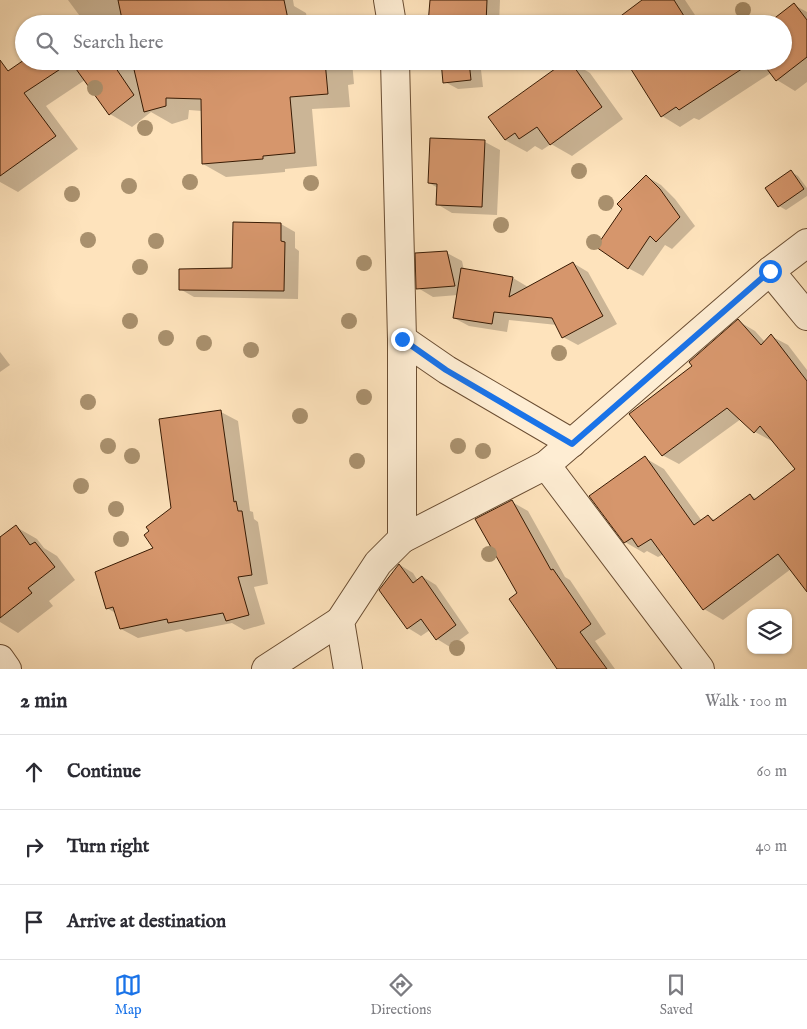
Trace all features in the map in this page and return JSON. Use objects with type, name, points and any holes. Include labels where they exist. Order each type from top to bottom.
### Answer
[{"type":"street","points":[[388,0],[390,15]]},
{"type":"street","points":[[395,70],[402,339],[402,539]]},
{"type":"street","points":[[266,669],[340,621],[378,562],[402,539],[546,465],[770,271],[807,243]]},
{"type":"street","points":[[770,271],[807,316]]},
{"type":"street","points":[[402,339],[446,370],[572,444]]},
{"type":"street","points":[[546,465],[700,669]]},
{"type":"street","points":[[340,621],[348,669]]},
{"type":"street","points":[[0,659],[7,669]]},
{"type":"building","points":[[118,0],[284,0],[287,15],[121,15]]},
{"type":"building","points":[[430,0],[487,0],[486,15],[429,15]]},
{"type":"building","points":[[642,0],[674,0],[683,15],[622,15]]},
{"type":"building","points":[[794,3],[807,20],[807,57],[792,69],[792,15],[779,15]]},
{"type":"building","points":[[0,60],[8,71],[15,66],[15,70],[59,70],[24,93],[56,136],[0,176]]},
{"type":"building","points":[[77,70],[117,70],[134,95],[109,115]]},
{"type":"building","points":[[134,70],[326,70],[328,94],[290,97],[295,153],[263,156],[263,159],[202,164],[201,99],[166,98],[166,106],[144,112]]},
{"type":"building","points":[[442,70],[470,70],[471,80],[443,83]]},
{"type":"building","points":[[553,70],[576,70],[602,107],[550,145],[537,127],[519,139],[515,133],[505,140],[488,117]]},
{"type":"building","points":[[632,70],[740,70],[679,110],[676,107],[661,117]]},
{"type":"building","points":[[768,70],[790,70],[776,81]]},
{"type":"building","points":[[430,138],[485,140],[482,207],[436,205],[437,184],[428,183]]},
{"type":"building","points":[[791,170],[804,189],[778,207],[765,188]]},
{"type":"building","points":[[646,175],[660,189],[680,217],[656,242],[650,236],[628,269],[596,247],[622,209],[617,204]]},
{"type":"building","points":[[233,222],[281,223],[281,241],[285,242],[284,291],[179,290],[179,269],[232,268]]},
{"type":"building","points":[[447,251],[455,286],[416,289],[415,253]]},
{"type":"building","points":[[573,262],[603,316],[562,338],[552,318],[494,312],[492,324],[453,318],[461,268],[513,277],[509,297]]},
{"type":"building","points":[[738,319],[761,345],[771,334],[807,381],[807,592],[778,554],[703,610],[651,539],[638,547],[632,538],[624,543],[589,496],[645,456],[694,525],[708,515],[713,521],[750,494],[754,500],[795,469],[760,426],[754,433],[727,408],[662,456],[629,414],[692,366],[689,362]]},
{"type":"building","points":[[221,410],[234,502],[236,501],[238,511],[242,511],[252,575],[238,577],[249,615],[226,621],[223,613],[168,623],[167,619],[120,629],[113,607],[106,609],[95,572],[153,548],[144,535],[149,531],[146,527],[171,508],[159,419]]},
{"type":"building","points":[[512,500],[551,570],[553,569],[591,624],[580,632],[607,669],[557,669],[509,599],[517,593],[475,519]]},
{"type":"building","points":[[16,525],[30,545],[35,542],[55,567],[28,588],[32,593],[0,618],[0,537]]},
{"type":"building","points":[[399,564],[413,583],[422,576],[456,625],[436,640],[421,619],[407,629],[379,590]]},
{"type":"route","points":[[402,339],[446,370],[572,444],[770,271]]}]
